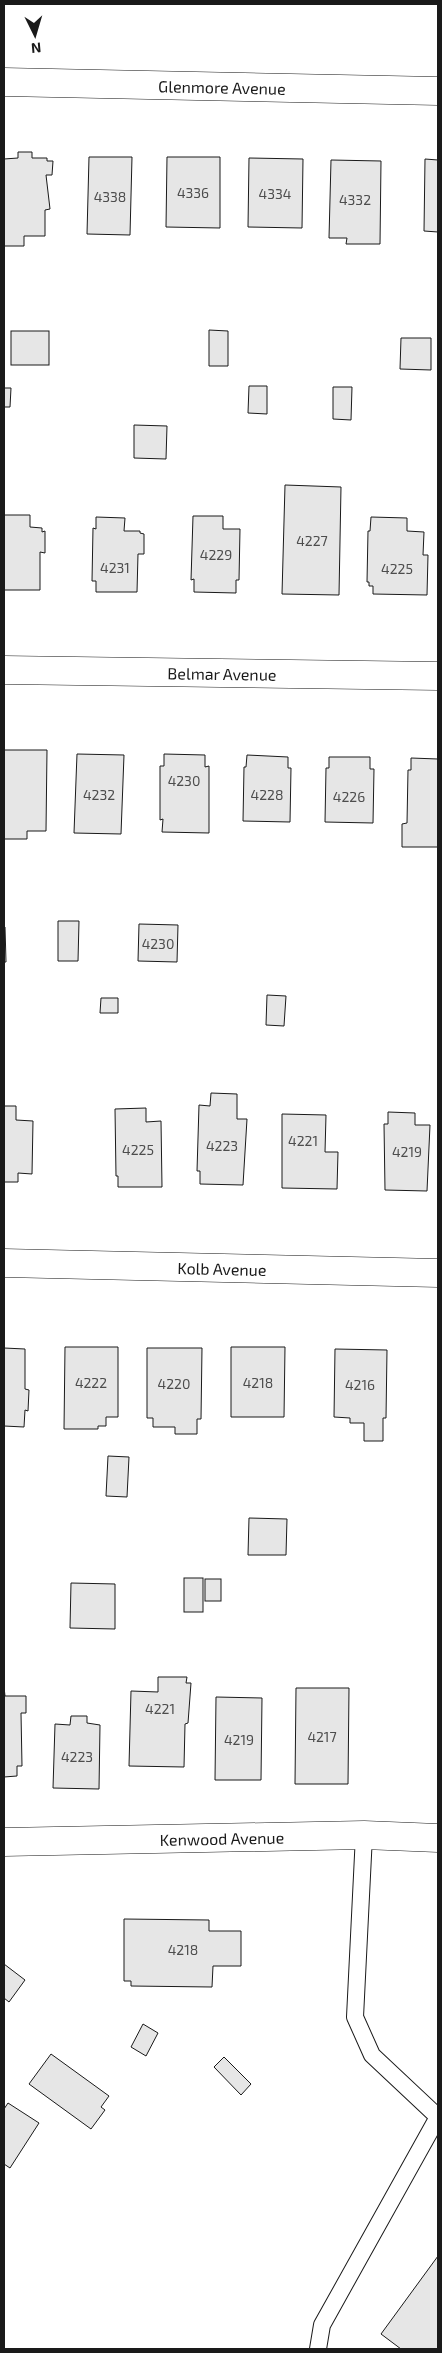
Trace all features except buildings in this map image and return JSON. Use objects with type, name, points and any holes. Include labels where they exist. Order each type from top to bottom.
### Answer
[{"type":"street","name":"Glenmore Avenue","points":[[4,82],[438,91]]},
{"type":"street","name":"Belmar Avenue","points":[[4,670],[438,676]]},
{"type":"street","name":"Kolb Avenue","points":[[4,1263],[438,1272]]},
{"type":"street","name":"Kenwood Avenue","points":[[4,1842],[364,1835],[438,1838]]},
{"type":"lane","points":[[318,2349],[322,2325],[438,2117],[372,2055],[355,2017],[364,1835]]}]
